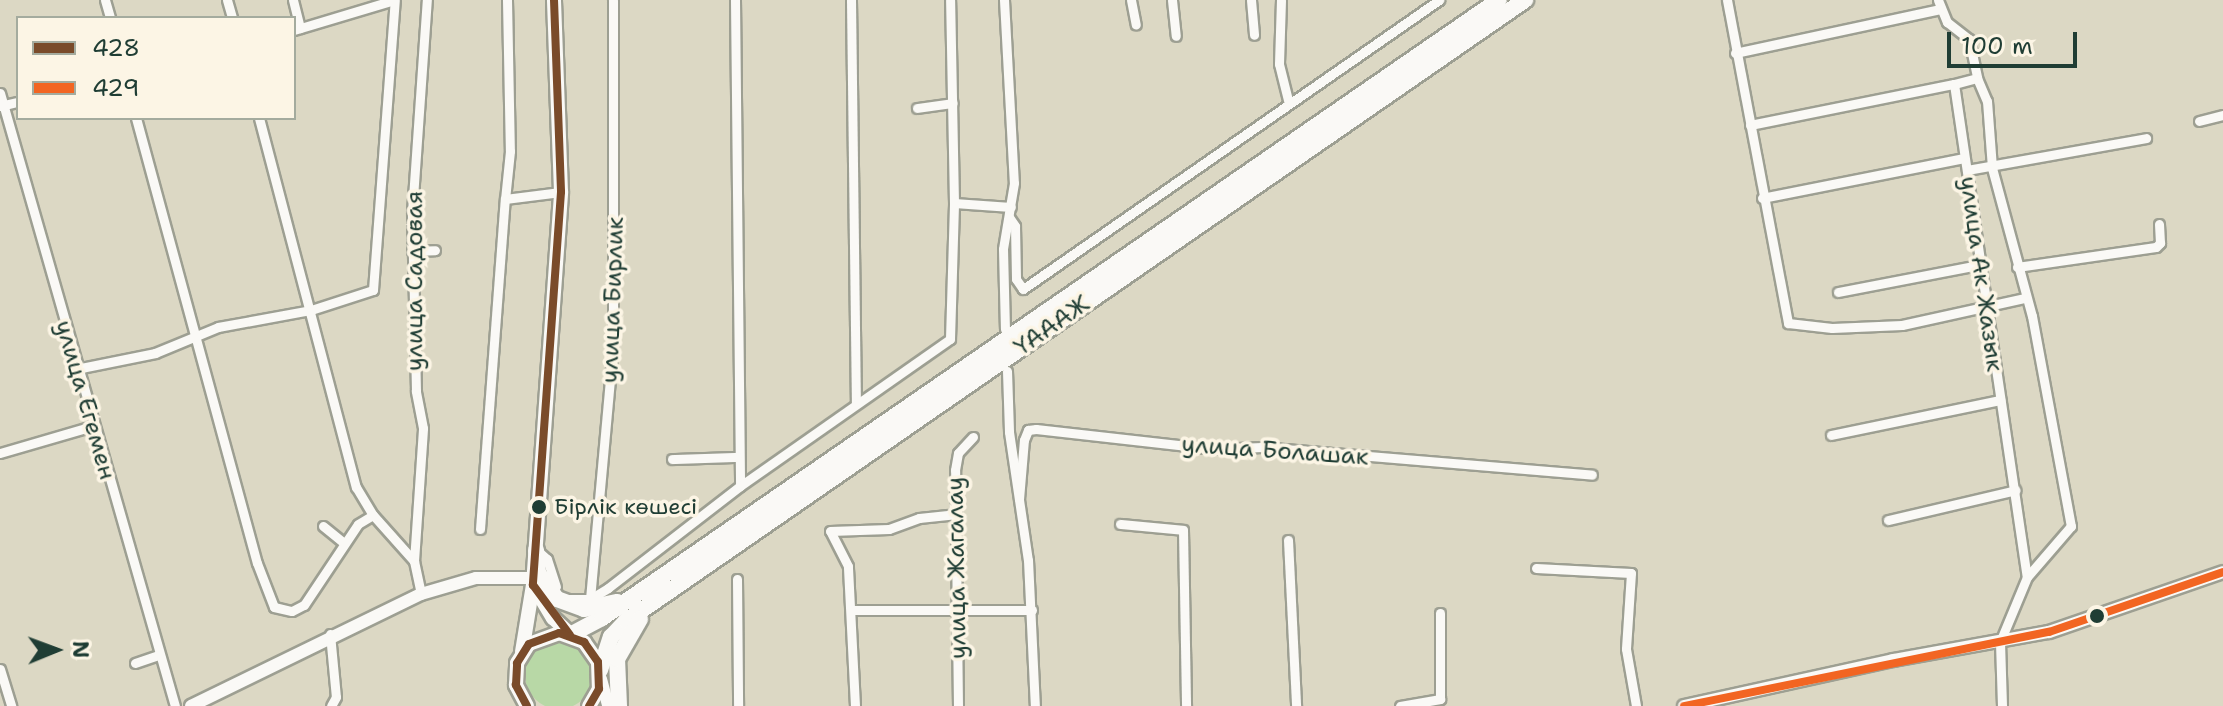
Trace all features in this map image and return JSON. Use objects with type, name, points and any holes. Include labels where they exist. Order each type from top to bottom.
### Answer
[{"type":"highway","name":"ҮАААЖ","points":[[570,635],[1499,0]]},
{"type":"highway","name":"ҮАААЖ","points":[[601,674],[620,625],[1525,0]]},
{"type":"highway","points":[[536,550],[542,582],[564,603],[596,609],[629,597]]},
{"type":"highway","points":[[619,706],[615,673],[621,648],[660,598]]},
{"type":"main road","points":[[518,706],[516,685],[536,550],[561,192],[554,0]]},
{"type":"main road","points":[[1684,706],[2061,629],[2223,572]]},
{"type":"main road","points":[[198,705],[330,634],[421,594],[476,578],[532,587],[553,618],[570,635],[590,648],[601,674],[608,706]]},
{"type":"main road","points":[[522,652],[538,638],[570,635]]},
{"type":"main road","points":[[589,706],[601,674]]},
{"type":"main road","points":[[516,685],[527,706]]},
{"type":"street","points":[[76,369],[155,353],[197,334],[311,310],[373,290],[376,285],[395,0],[297,29]]},
{"type":"street","name":"улица Садовая","points":[[414,561],[423,428],[416,391],[412,251],[427,0]]},
{"type":"street","points":[[480,529],[510,151],[507,0]]},
{"type":"street","name":"улица Бирлик","points":[[590,599],[613,344],[613,0]]},
{"type":"street","points":[[735,0],[737,457],[740,486]]},
{"type":"street","points":[[851,0],[856,403]]},
{"type":"street","points":[[536,550],[547,559],[565,598],[590,599],[740,486],[950,339],[954,203],[950,0]]},
{"type":"street","points":[[1004,0],[1012,128],[1010,212],[1003,249],[1005,329]]},
{"type":"street","points":[[1131,0],[1136,25]]},
{"type":"street","points":[[1172,0],[1176,36]]},
{"type":"street","points":[[1251,0],[1254,35]]},
{"type":"street","points":[[1281,0],[1279,64],[1289,104]]},
{"type":"street","points":[[1010,212],[1015,226],[1016,279],[1023,289],[1439,0]]},
{"type":"street","points":[[1727,0],[1788,323],[1832,328],[1902,325],[2025,298]]},
{"type":"street","points":[[1735,53],[1939,5],[1947,22],[1969,39],[1977,78],[1750,125]]},
{"type":"street","name":"улица Ак Жазык","points":[[1977,78],[1987,101],[1992,168],[2025,298],[2071,526],[2027,577],[2000,642]]},
{"type":"street","name":"улица Ак Жазык","points":[[1954,84],[1984,307],[2016,490],[2027,577]]},
{"type":"street","name":"улица Егемен","points":[[0,93],[76,369],[175,706]]},
{"type":"street","points":[[917,108],[953,103]]},
{"type":"street","points":[[2199,121],[2223,115]]},
{"type":"street","points":[[137,120],[257,563],[274,607],[284,611],[304,605],[344,543],[366,516],[373,515]]},
{"type":"street","points":[[260,120],[356,487],[373,515],[414,561],[421,594]]},
{"type":"street","points":[[1967,170],[1992,168],[2146,138]]},
{"type":"street","points":[[1762,198],[1964,158]]},
{"type":"street","points":[[505,199],[561,192]]},
{"type":"street","points":[[954,203],[1010,212]]},
{"type":"street","points":[[2017,267],[2156,247],[2160,243],[2159,224]]},
{"type":"street","points":[[412,251],[435,250]]},
{"type":"street","points":[[1838,292],[1978,265]]},
{"type":"street","points":[[1007,371],[1032,610],[1035,706]]},
{"type":"street","points":[[1831,435],[2000,400]]},
{"type":"street","points":[[0,453],[93,426]]},
{"type":"street","name":"улица Болашак","points":[[1019,499],[1024,440],[1028,430],[1036,429],[1214,449],[1262,447],[1592,475]]},
{"type":"street","name":"улица Жагалау","points":[[958,706],[955,514],[958,453],[973,437]]},
{"type":"street","points":[[672,459],[737,457]]},
{"type":"street","points":[[1888,520],[2016,490]]},
{"type":"street","points":[[855,706],[853,610],[848,566],[830,531],[889,529],[919,518],[955,514]]},
{"type":"street","points":[[1120,524],[1183,530],[1186,706]]},
{"type":"street","points":[[323,526],[344,543]]},
{"type":"street","points":[[1288,540],[1296,706]]},
{"type":"street","points":[[1536,568],[1631,573],[1626,649],[1636,706]]},
{"type":"street","points":[[737,579],[738,706]]},
{"type":"street","points":[[853,610],[1032,610]]},
{"type":"street","points":[[1400,706],[1440,699],[1440,613]]},
{"type":"street","points":[[330,634],[336,697],[331,706]]},
{"type":"street","points":[[2000,642],[2002,706]]},
{"type":"street","points":[[135,663],[158,655]]},
{"type":"street","points":[[0,669],[11,706]]},
{"type":"green space","points":[[552,641],[572,643],[583,651],[593,668],[591,688],[572,707],[546,707],[535,699],[525,682],[527,662],[535,651]]},
{"type":"transit line","name":"428","points":[[554,0],[561,192],[533,585],[570,635]]},
{"type":"transit line","name":"429","points":[[1684,706],[2049,632],[2223,572]]},
{"type":"transit line","name":"428","points":[[527,706],[516,685],[517,663],[529,644],[559,633],[584,642],[598,662],[599,689],[589,706]]},
{"type":"place","name":"Бірлік көшесі","points":[[539,507]]}]
